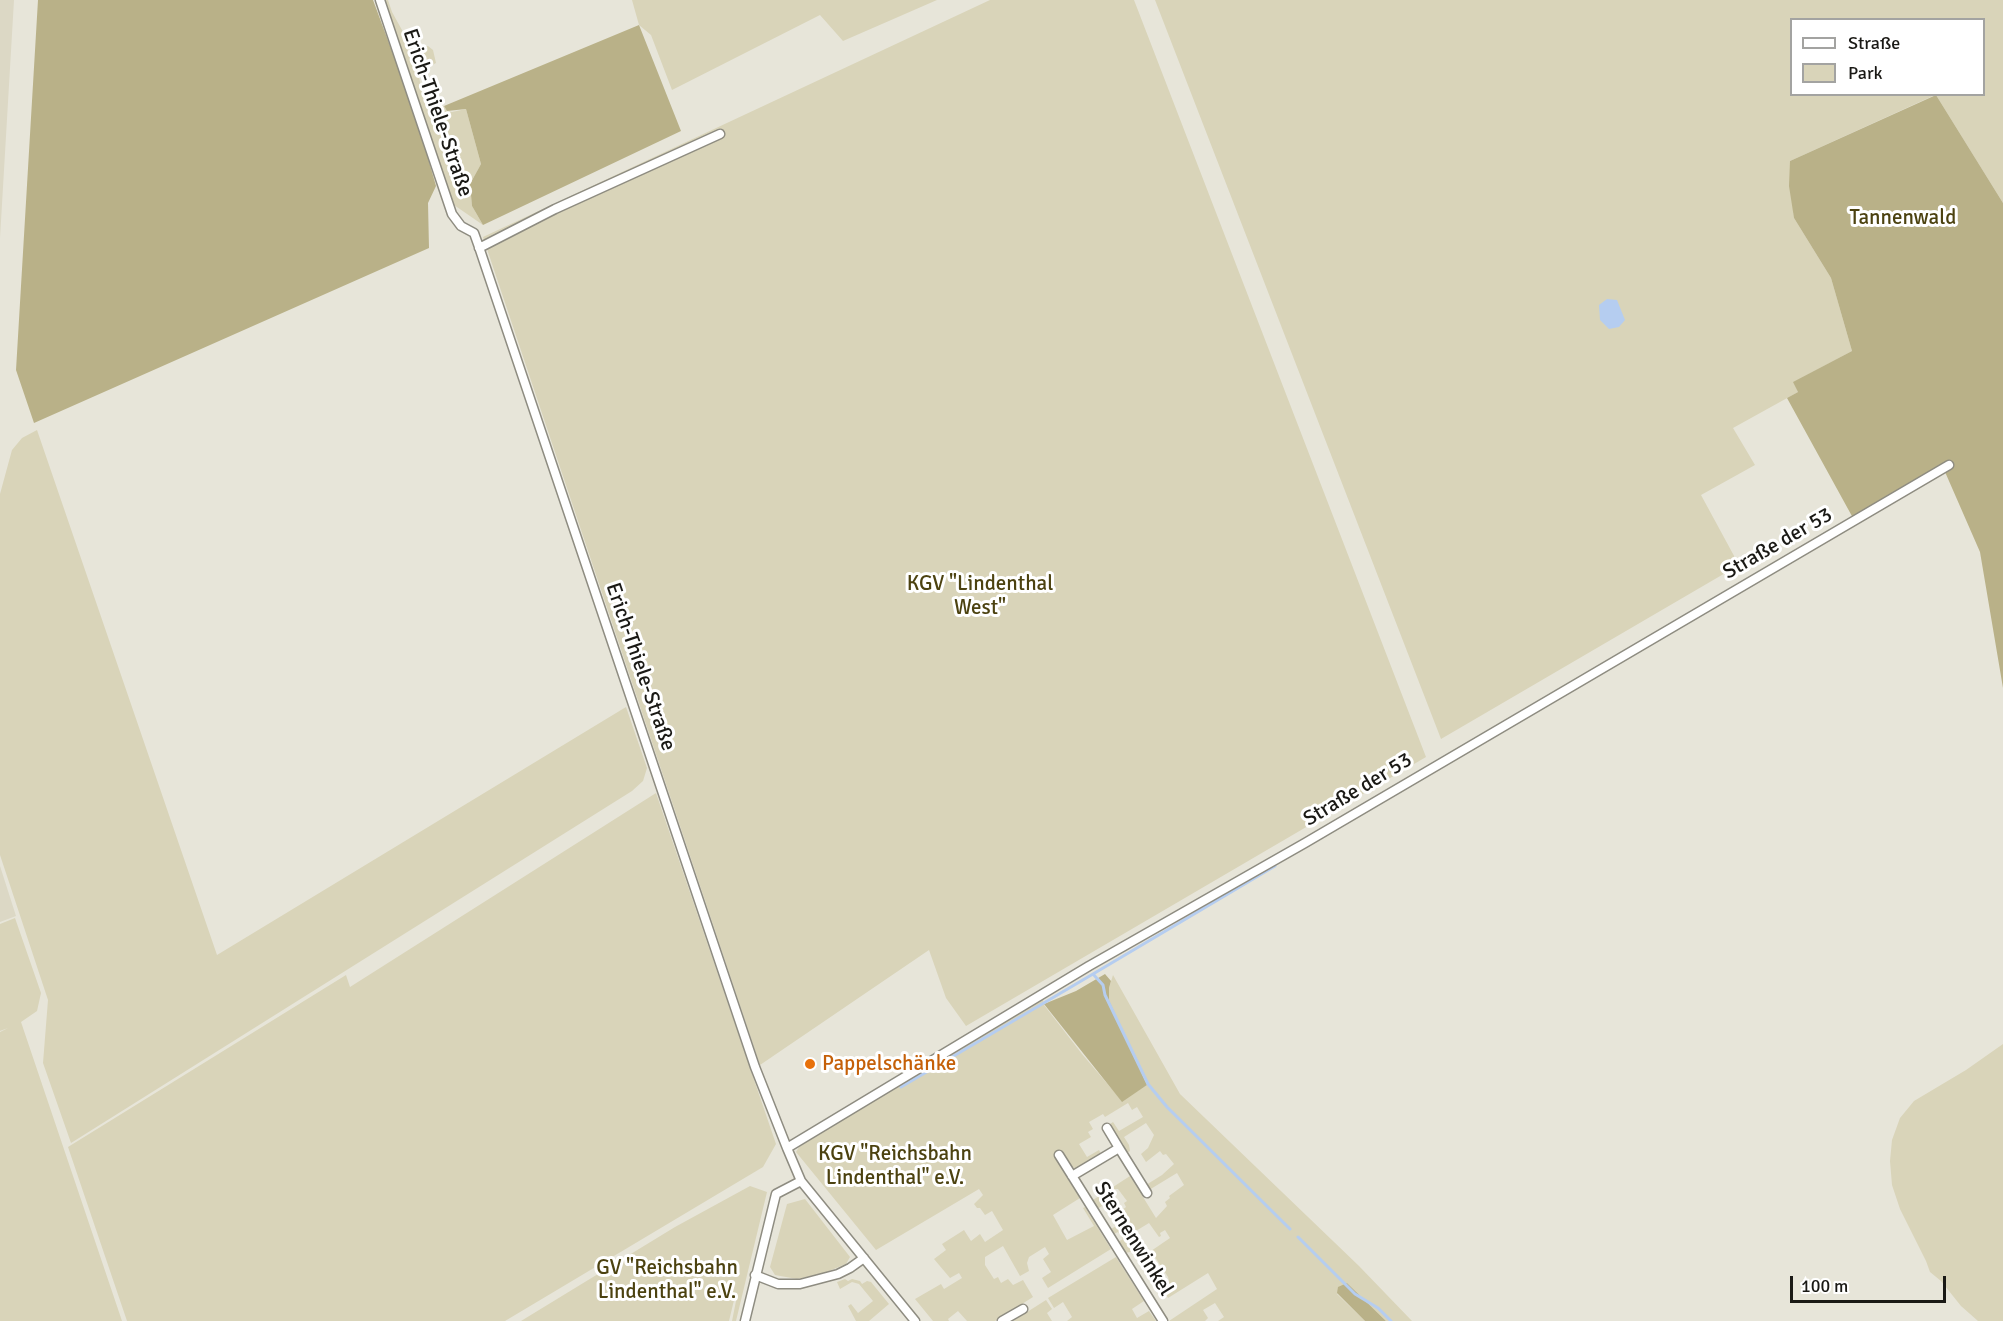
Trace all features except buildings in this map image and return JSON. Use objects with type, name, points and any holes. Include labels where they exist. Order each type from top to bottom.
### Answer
[{"type":"street","name":"Erich-Thiele-Straße","points":[[380,0],[452,214],[461,226],[474,233],[755,1067],[787,1148],[801,1181],[915,1321]]},
{"type":"street","points":[[479,248],[555,209],[720,134]]},
{"type":"street","name":"Straße der 53","points":[[787,1148],[1089,966],[1305,843],[1949,465]]},
{"type":"street","name":"Sternenwinkel","points":[[1107,1128],[1146,1193]]},
{"type":"street","name":"Sternenwinkel","points":[[1072,1176],[1119,1148]]},
{"type":"street","name":"Sternenwinkel","points":[[1059,1155],[1163,1321]]},
{"type":"street","points":[[745,1321],[776,1194],[801,1181]]},
{"type":"street","points":[[756,1275],[778,1284],[800,1284],[838,1274],[864,1258]]},
{"type":"street","points":[[1002,1321],[1023,1309]]},
{"type":"shaded area","points":[[0,0],[14,0],[0,238]]},
{"type":"shaded area","points":[[0,866],[16,916],[0,922]]},
{"type":"green space","points":[[38,0],[373,0],[416,116],[436,186],[428,203],[429,248],[34,423],[16,370]]},
{"type":"green space","points":[[384,0],[388,0],[412,48],[416,50],[428,46],[433,50],[436,63],[424,69],[419,77],[427,107],[434,110],[444,106],[447,111],[452,112],[466,109],[481,164],[470,184],[472,206],[483,225],[454,205]]},
{"type":"green space","points":[[632,0],[937,0],[843,41],[820,15],[672,90],[651,35],[639,25]]},
{"type":"green space","name":"KGV \"Lindenthal West\"","points":[[990,0],[1134,0],[1426,757],[966,1026],[946,998],[929,950],[760,1065],[483,237]]},
{"type":"green space","points":[[1155,0],[2003,0],[2003,203],[1937,96],[1985,96],[1985,18],[1790,18],[1790,96],[1933,96],[1790,161],[1794,218],[1831,278],[1852,351],[1794,382],[1798,392],[1733,428],[1755,465],[1701,495],[1739,565],[1441,739]]},
{"type":"green space","points":[[639,25],[681,131],[483,225],[472,206],[470,184],[481,164],[466,109],[447,111],[444,106]]},
{"type":"green space","name":"Tannenwald","points":[[1937,96],[2003,203],[2003,688],[1980,552],[1942,465],[1853,518],[1787,398],[1798,392],[1793,382],[1852,351],[1831,278],[1794,218],[1789,186],[1790,161]]},
{"type":"green space","points":[[37,430],[217,955],[626,707],[647,768],[643,781],[632,791],[71,1143],[43,1063],[48,1000],[0,855],[0,494],[12,450],[22,438]]},
{"type":"green space","points":[[656,793],[776,1144],[763,1167],[505,1321],[127,1321],[68,1147],[346,975],[350,987]]},
{"type":"green space","points":[[15,918],[41,993],[37,1011],[21,1022],[122,1321],[0,1321],[0,1032],[8,1028],[0,1031],[0,924]]},
{"type":"green space","points":[[1105,974],[1111,981],[1109,1000],[1147,1085],[1122,1102],[1044,1004],[1076,991]]},
{"type":"green space","name":"KGV \"Reichsbahn Lindenthal\" e.V.","points":[[1113,975],[1180,1094],[1359,1266],[1412,1321],[1386,1321],[1347,1283],[1337,1294],[1365,1321],[1218,1321],[1224,1317],[1215,1303],[1203,1310],[1208,1318],[1205,1321],[1169,1321],[1217,1289],[1208,1273],[1168,1298],[1161,1286],[1169,1281],[1168,1277],[1151,1251],[1170,1238],[1165,1230],[1160,1233],[1159,1237],[1149,1223],[1126,1237],[1135,1251],[1125,1253],[1118,1242],[1123,1239],[1118,1232],[1114,1234],[1111,1229],[1128,1219],[1122,1210],[1126,1207],[1124,1203],[1127,1201],[1118,1189],[1115,1189],[1099,1199],[1102,1206],[1097,1209],[1093,1200],[1130,1176],[1156,1218],[1167,1206],[1165,1202],[1170,1198],[1169,1196],[1184,1185],[1177,1173],[1149,1190],[1146,1185],[1174,1164],[1166,1154],[1163,1155],[1160,1151],[1146,1162],[1141,1154],[1148,1148],[1154,1135],[1146,1123],[1124,1137],[1129,1145],[1130,1151],[1127,1153],[1110,1124],[1113,1122],[1119,1131],[1143,1117],[1137,1107],[1132,1110],[1128,1103],[1105,1117],[1103,1114],[1089,1122],[1093,1129],[1088,1132],[1091,1137],[1079,1144],[1087,1157],[1099,1150],[1101,1154],[1076,1169],[1070,1165],[1062,1151],[1054,1156],[1080,1198],[1053,1215],[1067,1240],[1094,1226],[1083,1208],[1085,1207],[1111,1249],[1048,1288],[1042,1278],[1051,1272],[1043,1259],[1049,1254],[1045,1247],[1029,1257],[1027,1263],[1029,1271],[1020,1276],[1003,1246],[985,1257],[985,1265],[994,1279],[998,1277],[1001,1283],[1008,1279],[1013,1285],[1023,1280],[1033,1297],[995,1321],[967,1321],[958,1311],[948,1319],[949,1321],[933,1321],[915,1299],[941,1284],[944,1289],[962,1278],[959,1273],[950,1278],[934,1259],[946,1250],[942,1244],[964,1230],[971,1241],[980,1234],[985,1242],[1003,1230],[992,1211],[985,1215],[974,1204],[983,1195],[979,1189],[876,1250],[796,1152],[809,1140],[1043,999],[1044,1005],[1122,1101],[1147,1085],[1109,1000],[1109,988]]},
{"type":"green space","points":[[2003,1044],[2003,1321],[1978,1321],[1930,1272],[1900,1209],[1892,1185],[1890,1161],[1892,1140],[1900,1118],[1914,1101],[1966,1070]]},
{"type":"green space","name":"GV \"Reichsbahn Lindenthal\" e.V.","points":[[750,1186],[767,1192],[736,1321],[732,1321],[737,1296],[735,1296],[729,1321],[521,1321],[675,1227]]},
{"type":"green space","points":[[805,1199],[850,1257],[846,1264],[824,1273],[797,1279],[775,1275],[770,1267],[787,1204]]},
{"type":"green space","points":[[1116,1257],[1144,1301],[1132,1309],[1137,1318],[1149,1311],[1156,1321],[1067,1321],[1072,1317],[1063,1302],[1054,1308],[1048,1298]]},
{"type":"green space","points":[[845,1279],[860,1281],[862,1284],[867,1281],[871,1282],[889,1304],[869,1321],[856,1321],[848,1306],[851,1304],[858,1313],[873,1301],[859,1284],[852,1282],[840,1289],[837,1282]]},
{"type":"green space","points":[[1347,1283],[1386,1321],[1365,1321],[1337,1293],[1338,1287]]},
{"type":"green space","points":[[1046,1300],[1052,1309],[1047,1313],[1052,1321],[1013,1321]]},
{"type":"water","points":[[1607,299],[1617,300],[1625,320],[1619,327],[1609,329],[1600,320],[1599,305]]},
{"type":"waterway","points":[[1275,866],[1093,974],[1103,985],[1105,995],[1148,1084],[1167,1107],[1290,1229]]},
{"type":"waterway","points":[[901,1087],[1093,974]]},
{"type":"waterway","points":[[1298,1237],[1355,1294],[1378,1308],[1391,1321]]},
{"type":"place","name":"Pappelschänke","points":[[810,1064]]}]
